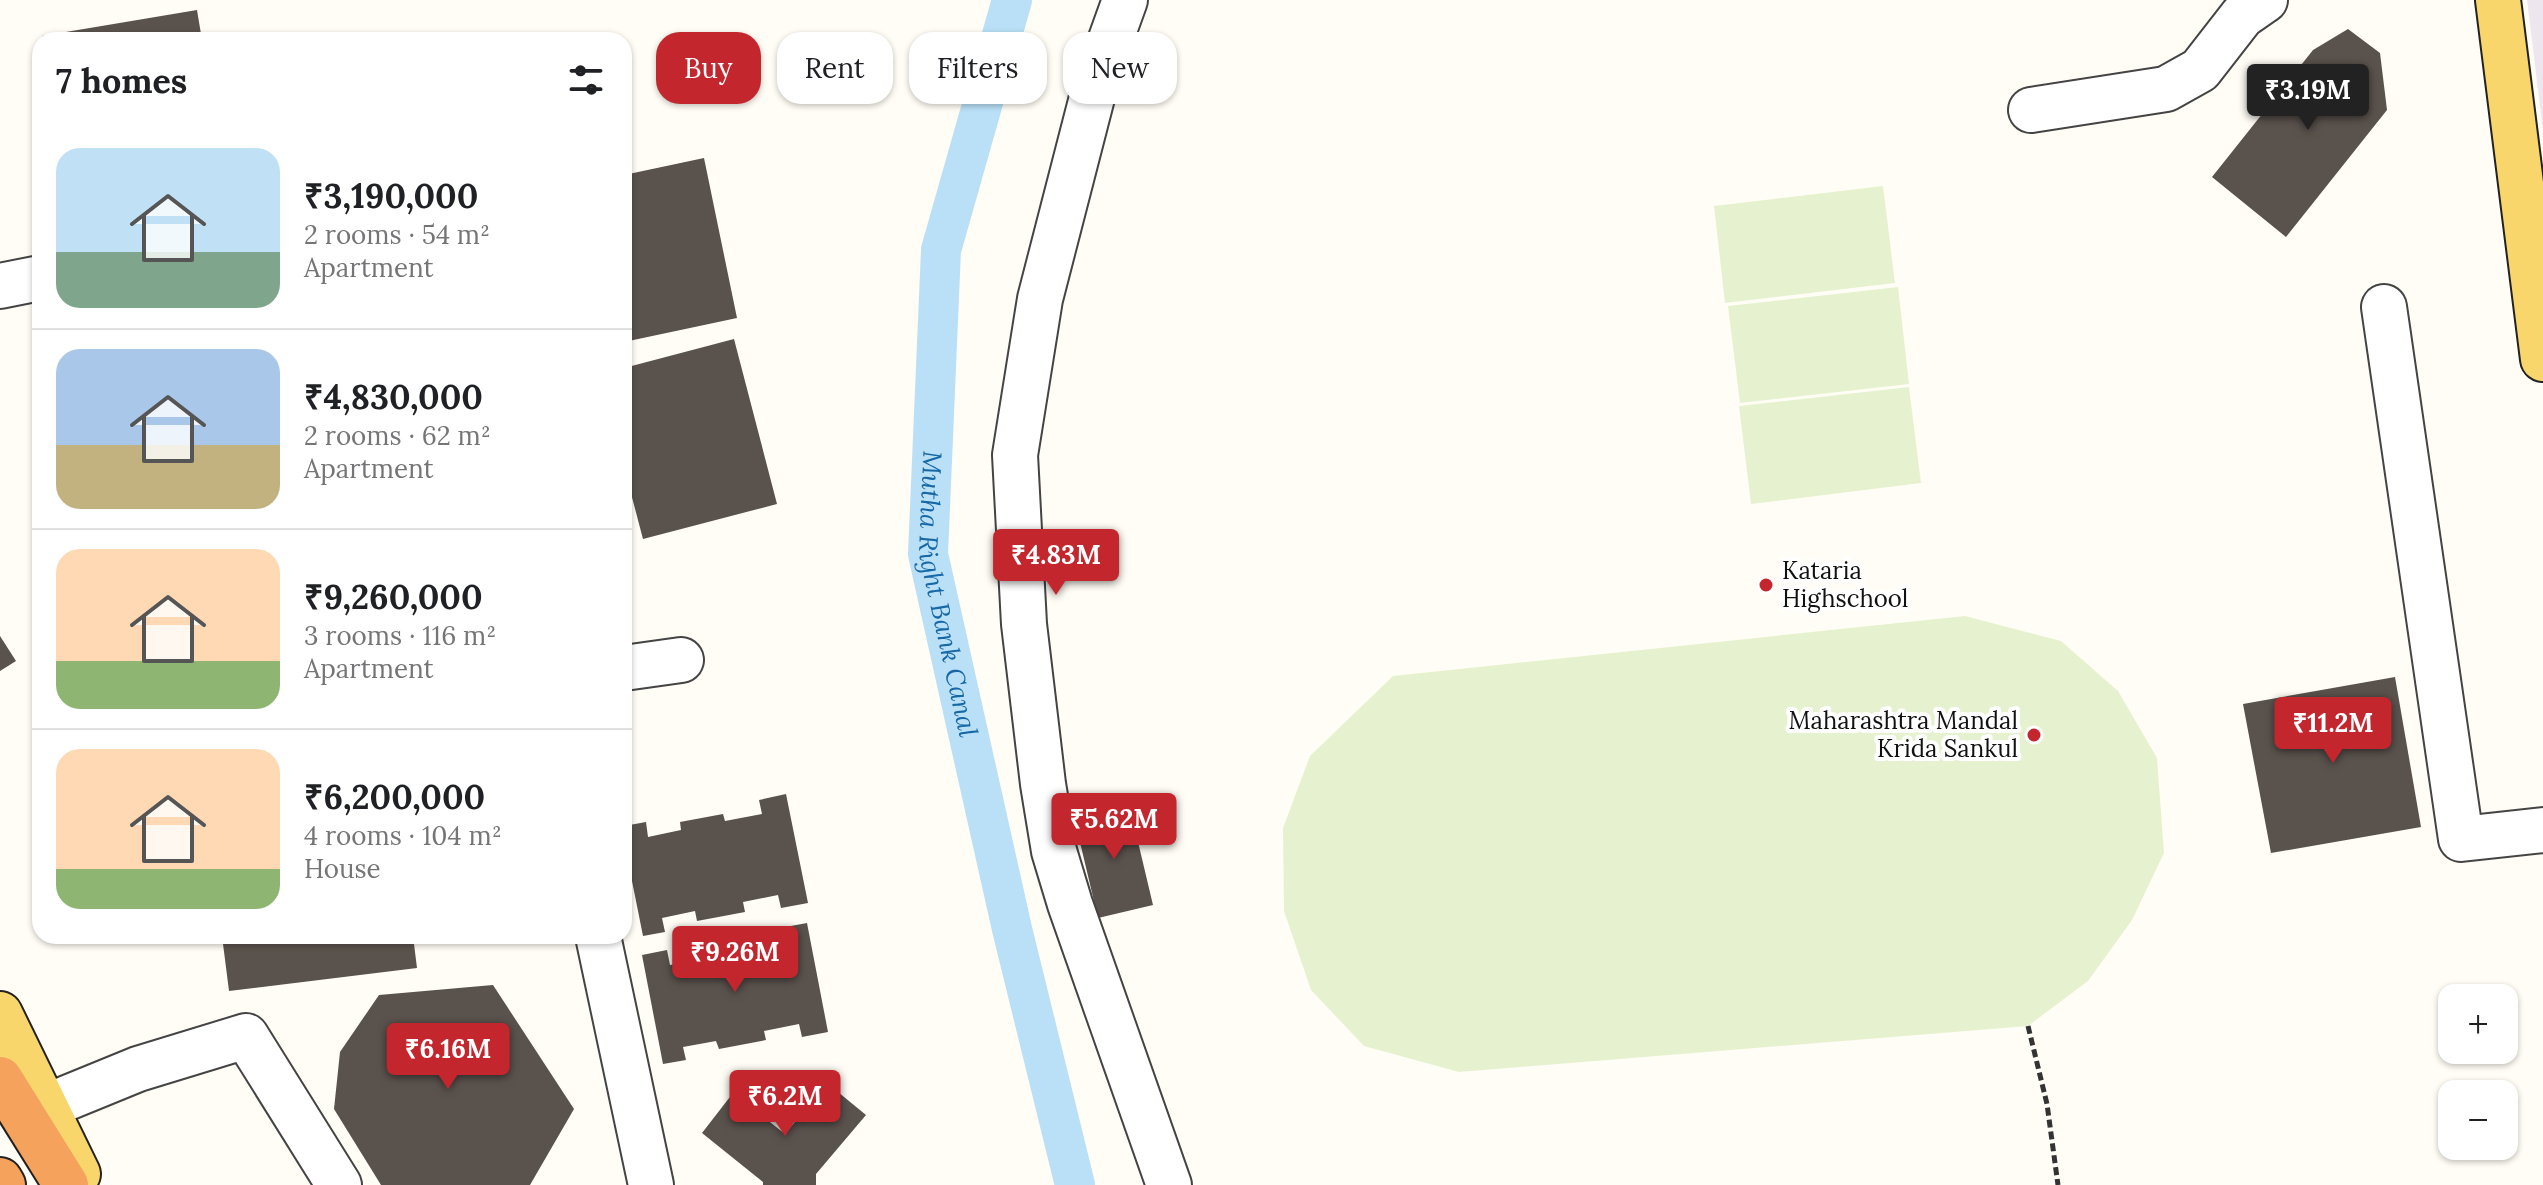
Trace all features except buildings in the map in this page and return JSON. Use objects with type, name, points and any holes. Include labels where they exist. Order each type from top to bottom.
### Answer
[{"type":"highway","points":[[0,1079],[66,1185]]},
{"type":"highway","points":[[0,1180],[3,1185]]},
{"type":"main road","points":[[2498,0],[2543,359]]},
{"type":"main road","points":[[0,1014],[83,1185]]},
{"type":"street","points":[[1125,0],[1097,78],[1040,299],[1015,455],[1024,624],[1054,851],[1169,1185]]},
{"type":"street","points":[[2031,110],[2166,89],[2200,70],[2242,16],[2265,0]]},
{"type":"street","points":[[0,286],[32,280]]},
{"type":"street","points":[[2384,307],[2461,839],[2543,830]]},
{"type":"street","points":[[632,667],[681,660]]},
{"type":"street","points":[[600,944],[651,1185]]},
{"type":"street","points":[[45,1107],[138,1069],[246,1036],[339,1185]]},
{"type":"path","points":[[2028,1026],[2047,1104],[2058,1185]]},
{"type":"shaded area","points":[[2527,0],[2543,0],[2543,131]]},
{"type":"green space","points":[[1883,186],[1895,283],[1725,303],[1714,206]]},
{"type":"green space","points":[[1898,287],[1909,384],[1740,403],[1728,306]]},
{"type":"green space","points":[[1909,387],[1921,483],[1751,504],[1739,406]]},
{"type":"green space","points":[[1965,616],[2061,641],[2118,691],[2157,758],[2164,853],[2132,920],[2088,981],[2028,1026],[1459,1072],[1364,1046],[1311,990],[1284,911],[1283,828],[1310,756],[1393,676]]},
{"type":"waterway","name":"Mutha Right Bank Canal","points":[[1012,0],[941,250],[928,554],[1012,929],[1075,1185]]},
{"type":"place","name":"Kataria Highschool","points":[[1766,585]]},
{"type":"place","name":"Maharashtra Mandal Krida Sankul","points":[[2034,735]]}]
